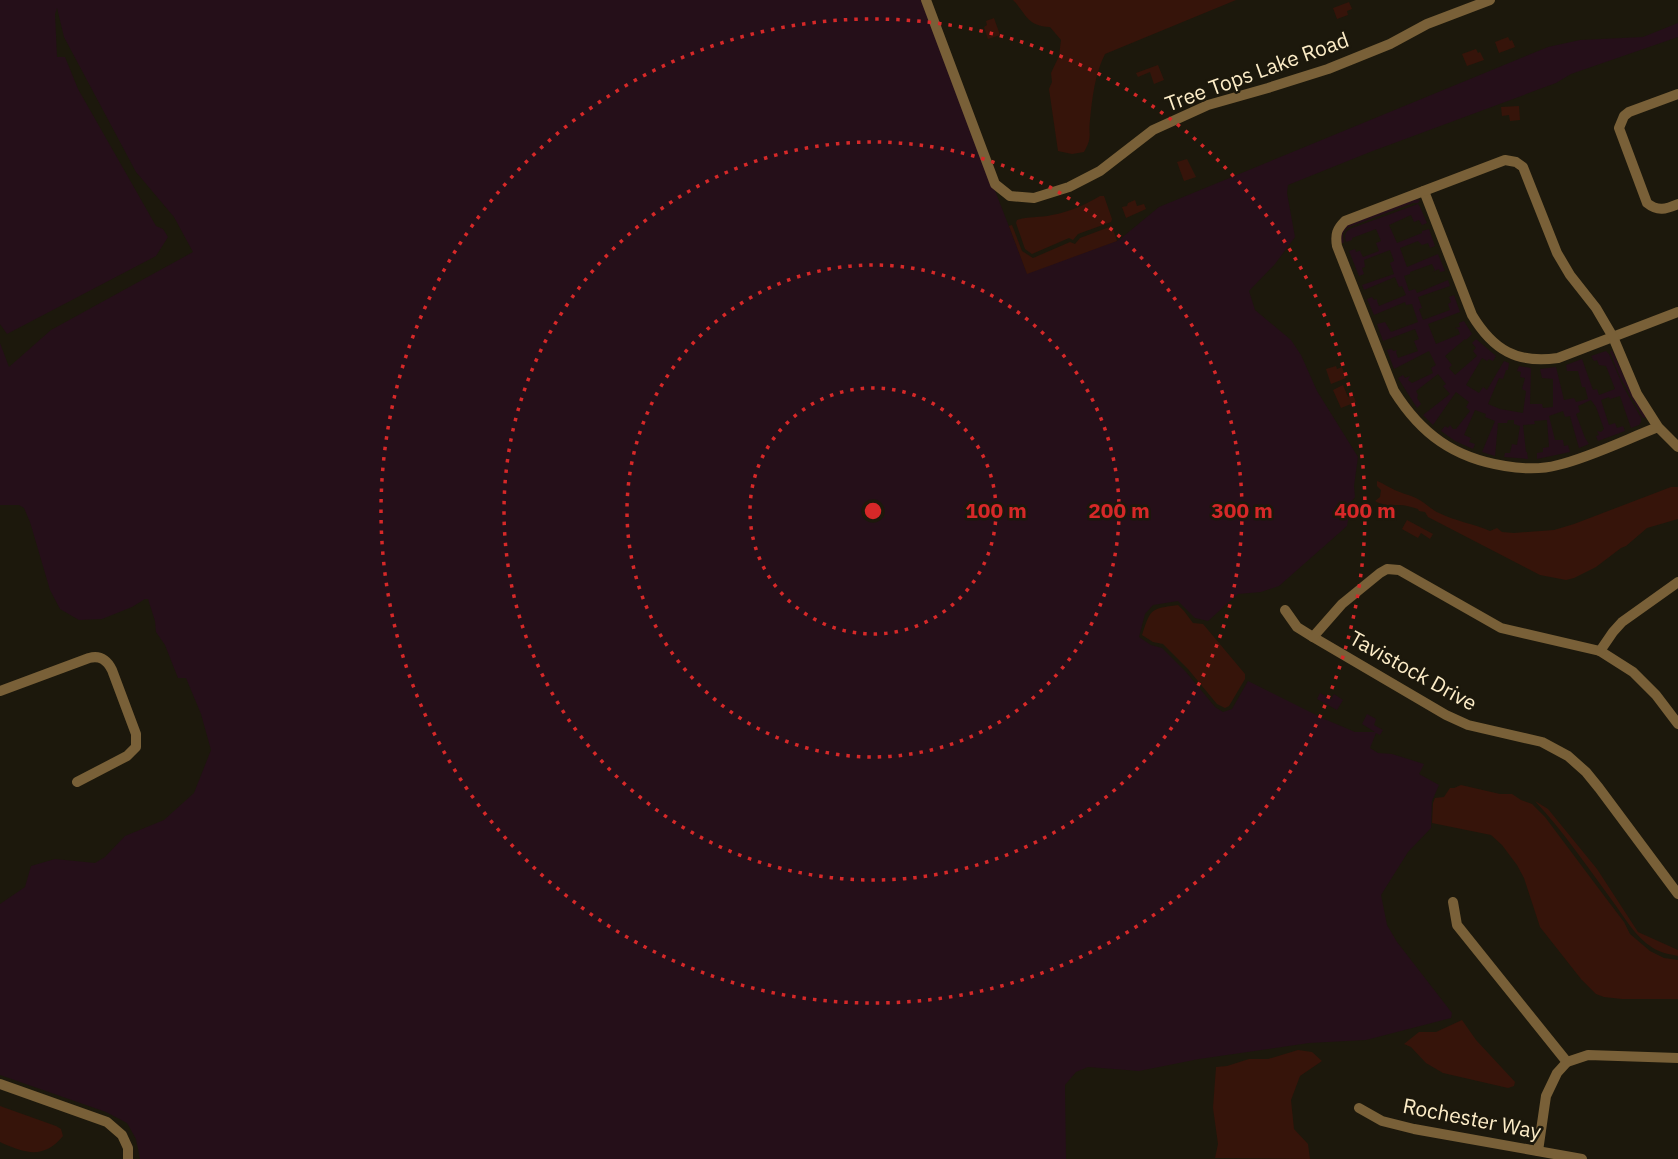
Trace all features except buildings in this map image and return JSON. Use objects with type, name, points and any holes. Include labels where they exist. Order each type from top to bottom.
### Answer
[{"type":"street","name":"Tree Tops Lake Road","points":[[926,0],[995,184],[1010,196],[1034,198],[1069,187],[1100,171],[1153,130],[1209,105],[1328,69],[1390,44],[1427,24],[1490,0]]},
{"type":"street","points":[[1678,94],[1623,116],[1619,128],[1647,203],[1652,207],[1664,209],[1678,204]]},
{"type":"street","points":[[1658,427],[1567,463],[1550,467],[1524,469],[1485,463],[1464,456],[1445,445],[1419,424],[1394,391],[1340,255],[1335,237],[1338,228],[1345,220],[1505,160],[1516,162],[1523,167],[1556,251],[1613,337],[1637,394],[1658,427],[1678,447]]},
{"type":"street","points":[[1424,191],[1472,315],[1483,333],[1498,347],[1516,356],[1545,360],[1558,358],[1678,313]]},
{"type":"street","name":"Tavistock Drive","points":[[1313,638],[1342,604],[1380,573],[1389,569],[1399,570],[1501,628],[1600,651],[1633,672],[1656,695],[1678,724]]},
{"type":"street","points":[[1600,651],[1622,622],[1678,582]]},
{"type":"street","name":"Tavistock Drive","points":[[1285,610],[1297,627],[1313,638],[1446,715],[1468,725],[1542,742],[1568,756],[1599,788],[1678,894]]},
{"type":"street","points":[[0,691],[94,656],[108,662],[136,734],[136,747],[127,756],[76,782]]},
{"type":"street","points":[[1453,902],[1457,925],[1567,1062]]},
{"type":"street","points":[[1538,1151],[1546,1096],[1557,1073],[1567,1062],[1588,1055],[1678,1058]]},
{"type":"street","points":[[0,1084],[107,1122],[122,1135],[128,1148],[128,1159]]},
{"type":"street","name":"Rochester Way","points":[[1359,1108],[1382,1121],[1414,1129],[1582,1159]]},
{"type":"shaded area","points":[[0,0],[921,0],[1027,273],[1119,240],[1159,207],[1548,47],[1580,40],[1643,37],[1678,23],[1678,37],[1571,74],[1556,83],[1288,185],[1295,237],[1275,264],[1249,291],[1255,310],[1291,340],[1301,355],[1317,391],[1358,457],[1355,497],[1351,502],[1347,526],[1279,586],[1261,592],[1238,594],[1208,621],[1195,618],[1178,601],[1153,605],[1145,614],[1139,637],[1162,648],[1215,707],[1223,712],[1232,709],[1248,681],[1355,732],[1375,732],[1362,724],[1367,714],[1376,719],[1374,725],[1383,730],[1380,735],[1376,733],[1370,748],[1378,753],[1392,754],[1424,764],[1419,774],[1439,785],[1432,801],[1431,828],[1408,852],[1381,895],[1387,925],[1452,1013],[1451,1018],[1366,1040],[1309,1043],[1139,1071],[1088,1067],[1076,1072],[1065,1085],[1066,1159],[140,1159],[136,1139],[127,1123],[106,1112],[0,1075],[0,904],[25,887],[31,866],[55,859],[95,863],[105,857],[125,836],[164,820],[194,793],[211,750],[201,714],[186,678],[178,678],[165,645],[156,632],[148,599],[102,619],[79,620],[60,609],[50,590],[24,508],[19,505],[0,505],[0,343],[9,367],[51,330],[193,252],[174,217],[136,172],[64,37],[57,8],[57,57],[65,57],[78,89],[156,226],[163,229],[168,237],[156,256],[7,334],[0,324]]},
{"type":"shaded area","points":[[1013,0],[1236,0],[1105,54],[1094,86],[1090,136],[1084,152],[1072,154],[1058,151],[1049,89],[1061,40],[1050,27],[1036,24],[1027,18]]},
{"type":"shaded area","points":[[1349,2],[1352,9],[1347,11],[1348,15],[1337,19],[1333,8]]},
{"type":"shaded area","points":[[994,18],[1000,35],[988,39],[984,27],[987,25],[986,21]]},
{"type":"shaded area","points":[[1508,37],[1515,47],[1499,53],[1495,42]]},
{"type":"shaded area","points":[[1476,49],[1484,60],[1467,66],[1462,54]]},
{"type":"shaded area","points":[[1158,65],[1164,80],[1154,84],[1150,72],[1138,77],[1136,73]]},
{"type":"shaded area","points":[[1519,106],[1520,120],[1510,121],[1509,115],[1502,116],[1501,107]]},
{"type":"shaded area","points":[[1187,159],[1196,177],[1184,181],[1177,162]]},
{"type":"shaded area","points":[[1104,196],[1111,222],[1078,234],[1073,240],[1069,238],[1032,254],[1025,249],[1017,220],[1065,212]]},
{"type":"shaded area","points":[[1415,199],[1420,200],[1347,228],[1343,234],[1344,243],[1341,243],[1340,234],[1345,226]]},
{"type":"shaded area","points":[[1135,200],[1137,206],[1144,204],[1146,209],[1126,218],[1122,207]]},
{"type":"shaded area","points":[[1418,204],[1427,223],[1422,225],[1419,220],[1414,222],[1411,215],[1389,225],[1397,243],[1429,229],[1435,246],[1430,248],[1428,243],[1422,245],[1418,241],[1400,248],[1407,267],[1438,254],[1445,271],[1440,272],[1439,269],[1432,272],[1435,270],[1432,264],[1404,276],[1409,291],[1415,289],[1417,293],[1448,280],[1450,286],[1418,297],[1423,320],[1450,310],[1449,297],[1454,295],[1460,312],[1428,324],[1436,344],[1460,334],[1455,328],[1460,327],[1459,323],[1464,321],[1472,334],[1445,356],[1455,375],[1477,356],[1472,343],[1476,339],[1496,356],[1493,361],[1482,358],[1466,385],[1479,393],[1483,387],[1487,390],[1504,361],[1509,363],[1508,370],[1503,379],[1499,378],[1488,404],[1523,413],[1526,391],[1522,389],[1525,378],[1520,377],[1521,372],[1517,371],[1519,366],[1531,368],[1530,404],[1542,404],[1543,408],[1553,407],[1553,379],[1542,378],[1540,369],[1556,367],[1564,400],[1574,398],[1576,402],[1588,399],[1578,371],[1567,371],[1566,365],[1582,359],[1593,390],[1597,389],[1599,395],[1615,389],[1606,366],[1599,365],[1591,356],[1606,351],[1641,418],[1639,425],[1631,428],[1620,396],[1601,400],[1609,425],[1615,423],[1617,428],[1623,426],[1625,431],[1598,441],[1597,431],[1604,429],[1591,400],[1578,406],[1580,412],[1576,414],[1589,444],[1579,448],[1570,416],[1565,417],[1563,411],[1549,416],[1555,440],[1563,440],[1564,446],[1568,445],[1570,452],[1537,459],[1537,453],[1549,447],[1547,420],[1534,421],[1535,424],[1523,425],[1528,459],[1504,457],[1505,453],[1510,453],[1512,444],[1517,445],[1520,426],[1514,424],[1514,420],[1498,423],[1495,456],[1482,452],[1495,421],[1485,417],[1486,414],[1475,410],[1464,435],[1471,438],[1469,442],[1475,444],[1473,449],[1441,431],[1450,425],[1456,429],[1470,411],[1466,407],[1469,402],[1456,392],[1433,425],[1423,415],[1450,394],[1443,386],[1446,384],[1438,374],[1416,391],[1421,404],[1417,408],[1398,378],[1403,375],[1405,378],[1410,376],[1408,380],[1412,383],[1433,373],[1431,368],[1436,365],[1429,351],[1394,369],[1387,350],[1397,350],[1398,358],[1418,351],[1414,341],[1419,339],[1415,329],[1383,341],[1377,324],[1385,322],[1391,332],[1418,322],[1412,304],[1406,305],[1405,302],[1374,315],[1367,299],[1377,299],[1379,306],[1406,295],[1395,277],[1364,290],[1362,285],[1394,274],[1390,263],[1394,261],[1390,250],[1364,260],[1364,274],[1359,276],[1349,251],[1362,250],[1360,251],[1363,257],[1379,251],[1376,243],[1381,241],[1376,229],[1346,242],[1345,237],[1346,232],[1352,228]]},
{"type":"shaded area","points":[[1012,225],[1022,251],[1033,258],[1070,242],[1075,244],[1080,238],[1112,226],[1117,241],[1027,274],[1009,226]]},
{"type":"shaded area","points":[[1612,350],[1647,417],[1643,418],[1620,377],[1610,352]]},
{"type":"shaded area","points":[[1336,366],[1337,369],[1342,367],[1346,378],[1331,384],[1326,369]]},
{"type":"shaded area","points":[[1343,385],[1348,397],[1353,395],[1356,402],[1341,408],[1333,390]]},
{"type":"shaded area","points":[[1377,481],[1419,500],[1445,516],[1490,531],[1497,528],[1502,532],[1514,533],[1554,530],[1671,487],[1678,487],[1678,519],[1647,528],[1596,567],[1566,580],[1540,575],[1428,517],[1418,509],[1375,501],[1380,497],[1381,490]]},
{"type":"shaded area","points":[[1407,520],[1433,534],[1430,539],[1421,533],[1418,538],[1402,529]]},
{"type":"shaded area","points":[[1178,605],[1193,623],[1203,624],[1245,674],[1245,679],[1229,706],[1225,708],[1217,704],[1163,644],[1153,642],[1142,635],[1147,619],[1153,611]]},
{"type":"shaded area","points":[[1320,693],[1331,699],[1334,694],[1343,700],[1337,710],[1317,699]]},
{"type":"shaded area","points":[[1461,785],[1512,794],[1532,804],[1545,817],[1624,922],[1630,934],[1650,951],[1664,958],[1678,960],[1678,999],[1622,999],[1596,994],[1540,927],[1524,878],[1502,845],[1491,835],[1432,823],[1435,798],[1444,797],[1450,788]]},
{"type":"shaded area","points":[[1535,801],[1548,809],[1597,869],[1638,932],[1678,950],[1678,956],[1656,950],[1640,938],[1565,836]]},
{"type":"shaded area","points":[[1462,1020],[1476,1040],[1515,1082],[1514,1086],[1508,1088],[1443,1073],[1426,1063],[1411,1047],[1404,1044],[1419,1032],[1436,1032]]},
{"type":"shaded area","points":[[1298,1050],[1312,1052],[1322,1061],[1300,1076],[1291,1100],[1294,1129],[1308,1144],[1310,1159],[1215,1158],[1218,1144],[1213,1108],[1216,1067],[1249,1059],[1268,1059]]},
{"type":"shaded area","points":[[0,1106],[56,1126],[61,1129],[63,1136],[49,1148],[34,1152],[0,1142]]}]
